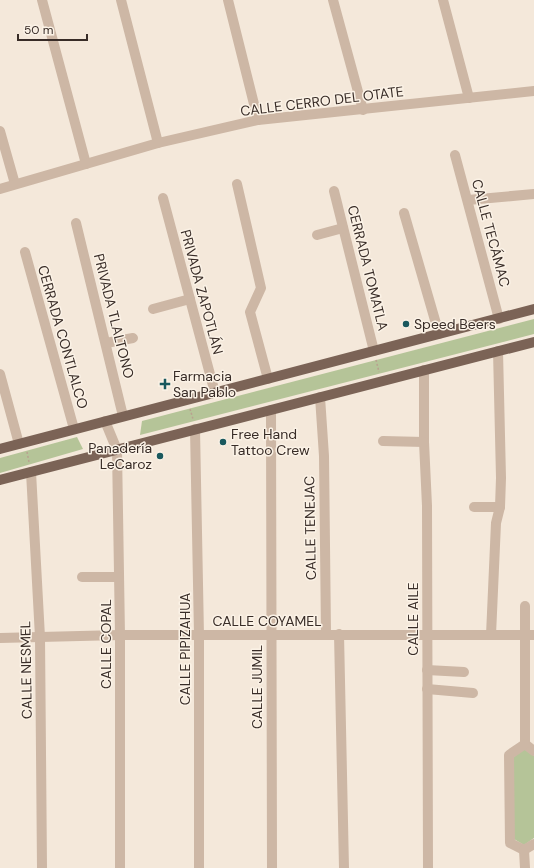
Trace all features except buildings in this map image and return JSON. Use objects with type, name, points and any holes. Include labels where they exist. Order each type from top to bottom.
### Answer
[{"type":"main road","points":[[0,449],[534,309]]},
{"type":"main road","points":[[0,480],[534,342]]},
{"type":"street","points":[[42,0],[86,164]]},
{"type":"street","points":[[122,0],[158,144]]},
{"type":"street","points":[[228,0],[258,120]]},
{"type":"street","points":[[333,0],[363,110]]},
{"type":"street","points":[[443,0],[469,98]]},
{"type":"street","name":"CALLE CERRO DEL OTATE","points":[[0,188],[158,144],[258,120],[534,92]]},
{"type":"street","points":[[0,131],[15,184]]},
{"type":"street","name":"CALLE TECÁMAC","points":[[456,156],[499,319]]},
{"type":"street","points":[[237,184],[261,288],[250,312],[268,379]]},
{"type":"street","name":"CERRADA TOMATLA","points":[[334,191],[374,351]]},
{"type":"street","points":[[468,200],[534,194]]},
{"type":"street","name":"PRIVADA ZAPOTLÁN","points":[[163,198],[215,392]]},
{"type":"street","points":[[404,213],[439,334]]},
{"type":"street","name":"PRIVADA TLALTONO","points":[[76,223],[124,416]]},
{"type":"street","points":[[317,235],[343,228]]},
{"type":"street","name":"CERRADA CONTLALCO","points":[[25,252],[74,429]]},
{"type":"street","points":[[153,309],[190,299]]},
{"type":"street","points":[[106,343],[133,338]]},
{"type":"street","points":[[491,635],[496,523],[500,507],[498,351]]},
{"type":"street","name":"CALLE AILE","points":[[424,370],[424,442],[427,506],[428,868]]},
{"type":"street","points":[[0,374],[22,443]]},
{"type":"street","name":"CALLE TENEJAC","points":[[320,397],[324,456],[326,634]]},
{"type":"street","name":"CALLE JUMIL","points":[[271,410],[272,868]]},
{"type":"street","name":"CALLE COPAL","points":[[105,421],[117,450],[120,635],[120,868]]},
{"type":"street","name":"CALLE PIPIZAHUA","points":[[195,430],[199,635],[199,868]]},
{"type":"street","points":[[383,441],[424,442]]},
{"type":"street","name":"CALLE NESMEL","points":[[32,472],[40,637],[42,868]]},
{"type":"street","points":[[474,507],[500,507]]},
{"type":"street","points":[[82,578],[119,577]]},
{"type":"street","points":[[525,744],[529,635],[526,606]]},
{"type":"street","points":[[339,634],[344,868]]},
{"type":"street","name":"CALLE COYAMEL","points":[[0,638],[120,635],[529,635]]},
{"type":"street","points":[[427,670],[464,672]]},
{"type":"street","points":[[427,689],[473,693]]},
{"type":"street","points":[[525,744],[534,751]]},
{"type":"street","points":[[524,850],[510,843],[509,755],[525,744]]},
{"type":"street","points":[[524,850],[534,844]]},
{"type":"street","points":[[524,850],[525,868]]},
{"type":"path","points":[[374,351],[381,381]]},
{"type":"path","points":[[188,400],[195,430]]},
{"type":"path","points":[[22,443],[32,472]]},
{"type":"green space","points":[[534,319],[534,334],[140,435],[142,421]]},
{"type":"green space","points":[[77,437],[83,449],[0,473],[0,458]]},
{"type":"green space","points":[[524,748],[534,756],[534,838],[524,845],[514,839],[513,758]]},
{"type":"place","name":"Speed Beers","points":[[406,324]]},
{"type":"place","name":"Farmacia San Pablo","points":[[165,384]]},
{"type":"place","name":"Free Hand Tattoo Crew","points":[[223,442]]},
{"type":"place","name":"Panadería LeCaroz","points":[[160,456]]}]
